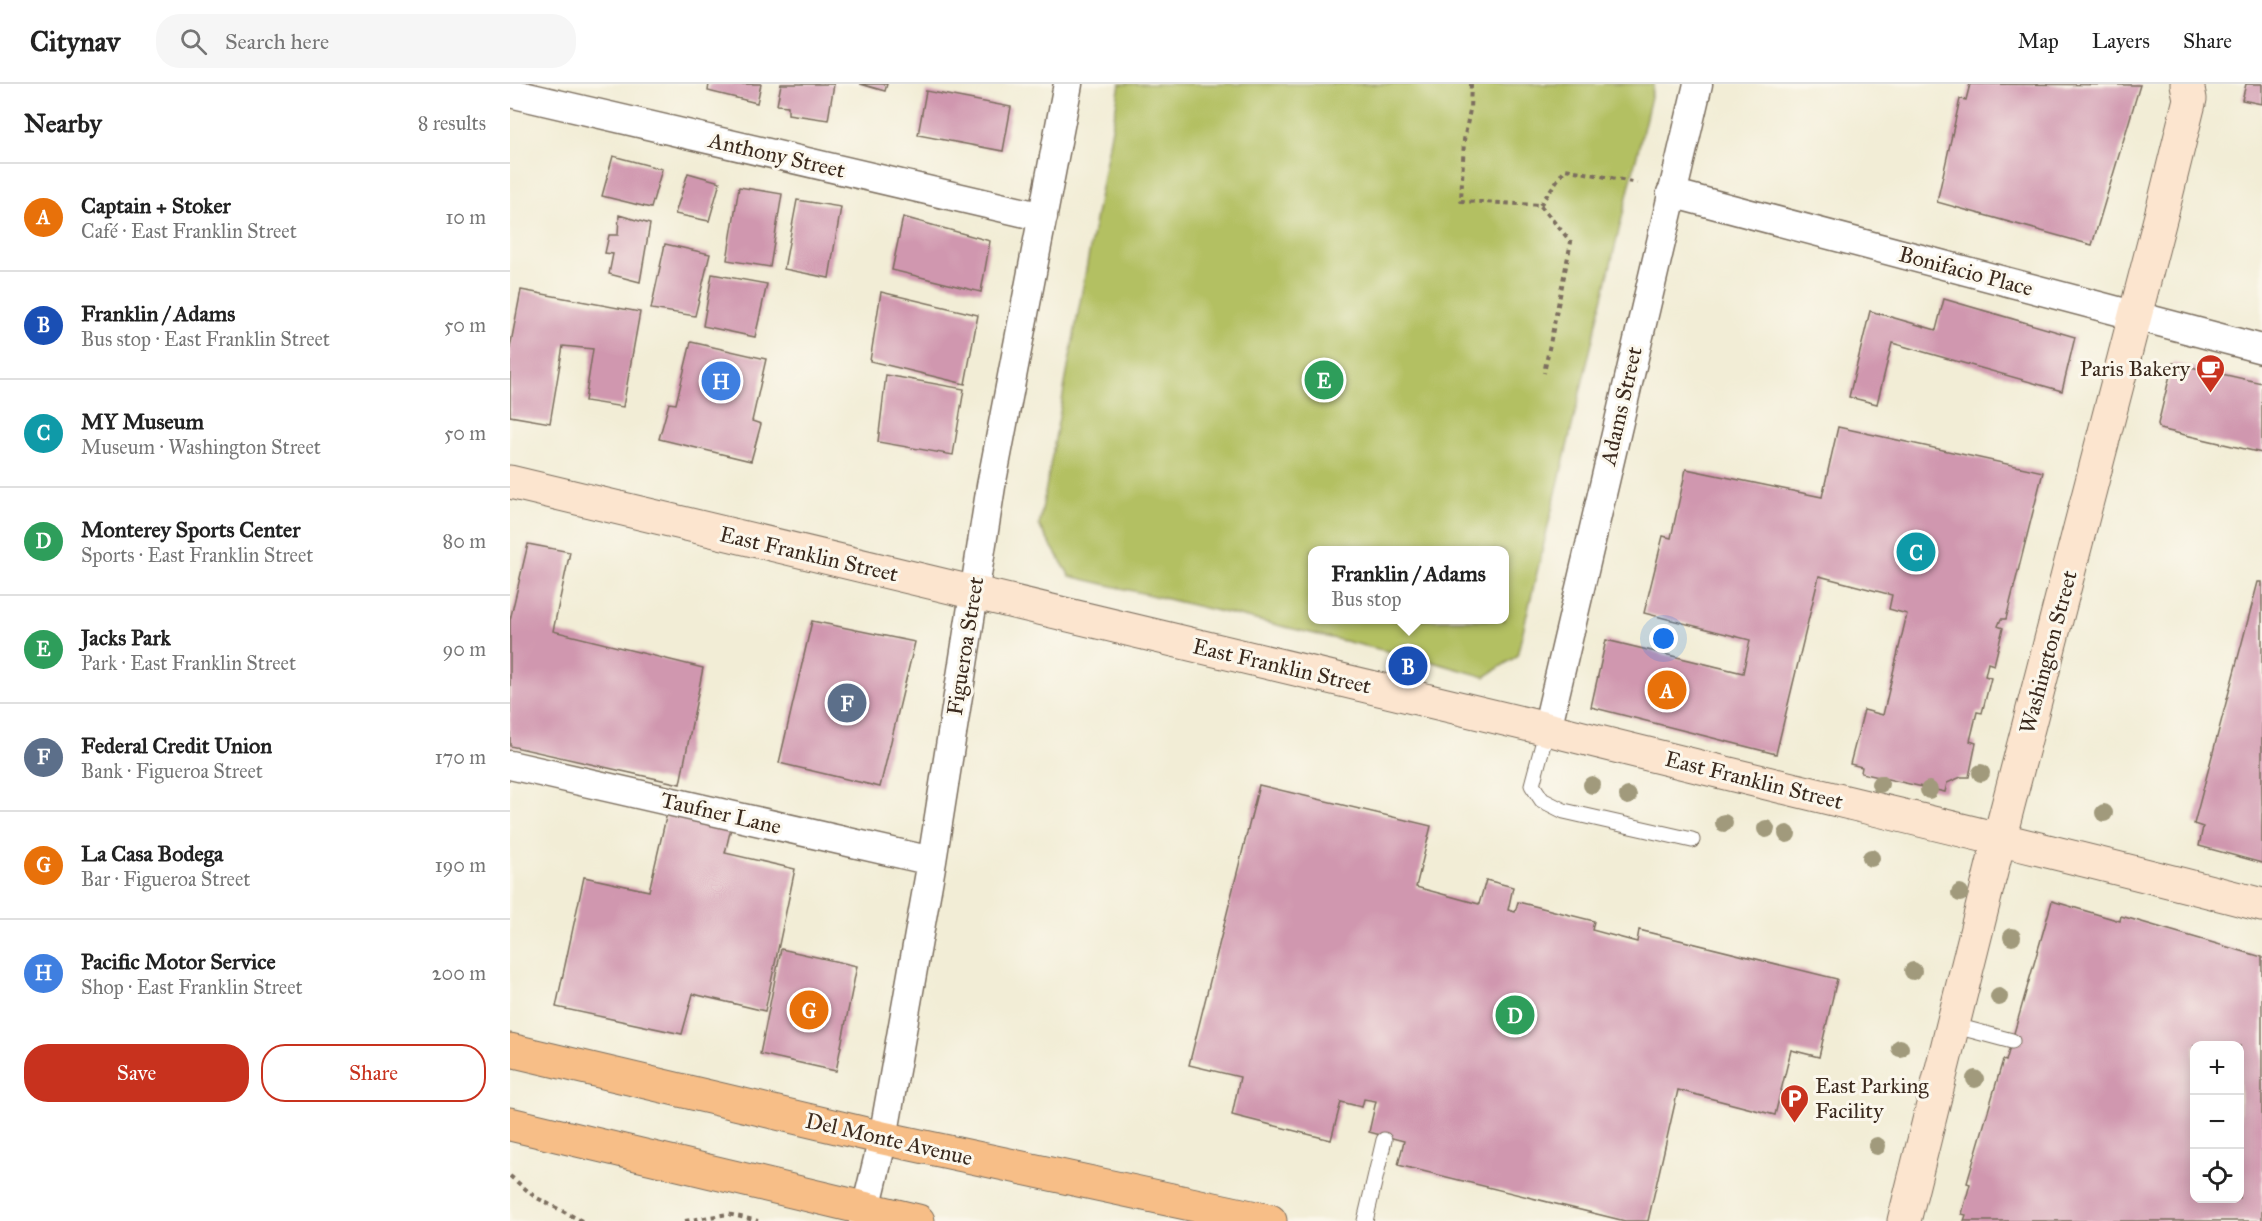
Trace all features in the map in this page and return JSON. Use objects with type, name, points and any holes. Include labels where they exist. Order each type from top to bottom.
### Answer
[{"type":"main road","name":"Del Monte Avenue","points":[[510,1050],[883,1138],[1270,1221]]},
{"type":"main road","points":[[510,1124],[865,1215],[918,1221]]},
{"type":"street","name":"Figueroa Street","points":[[865,1215],[883,1138],[932,861],[973,593],[1068,84]]},
{"type":"street","name":"Adams Street","points":[[1547,729],[1698,84]]},
{"type":"street","name":"Washington Street","points":[[1904,1221],[1999,840],[2136,316],[2190,99],[2187,84]]},
{"type":"street","name":"Anthony Street","points":[[510,93],[1043,217]]},
{"type":"street","name":"Bonifacio Place","points":[[1671,193],[2262,349]]},
{"type":"street","name":"East Franklin Street","points":[[510,482],[1547,729],[2262,905]]},
{"type":"street","name":"Taufner Lane","points":[[510,765],[932,861]]},
{"type":"lane","points":[[1547,729],[1532,785],[1542,800],[1564,811],[1692,840]]},
{"type":"lane","points":[[1952,1025],[2012,1041]]},
{"type":"lane","points":[[1365,1221],[1384,1140]]},
{"type":"path","points":[[1472,84],[1464,140],[1461,201],[1540,205],[1571,242],[1544,373]]},
{"type":"path","points":[[1540,205],[1565,169],[1637,183]]},
{"type":"path","points":[[510,1176],[535,1197],[582,1221]]},
{"type":"path","points":[[685,1221],[728,1214],[758,1221]]},
{"type":"green space","points":[[1120,84],[1654,84],[1517,656],[1485,677],[1433,662],[1070,576],[1039,526]]},
{"type":"building","points":[[709,84],[761,84],[757,103],[708,91]]},
{"type":"building","points":[[781,84],[834,84],[828,120],[788,114],[788,106],[777,105]]},
{"type":"building","points":[[860,84],[887,84],[885,91]]},
{"type":"building","points":[[1970,84],[2140,85],[2092,245],[1937,202],[1960,99],[1966,100]]},
{"type":"building","points":[[2246,84],[2262,84],[2262,104],[2242,100]]},
{"type":"building","points":[[926,91],[1011,107],[1003,151],[918,135]]},
{"type":"building","points":[[613,156],[662,169],[651,208],[602,196]]},
{"type":"building","points":[[688,173],[720,182],[709,221],[675,214]]},
{"type":"building","points":[[739,187],[782,194],[770,267],[727,260]]},
{"type":"building","points":[[797,200],[841,207],[829,278],[784,269]]},
{"type":"building","points":[[619,215],[650,224],[640,282],[609,274],[613,254],[605,253],[609,235],[618,235]]},
{"type":"building","points":[[903,217],[990,241],[981,292],[892,270]]},
{"type":"building","points":[[665,244],[710,254],[695,316],[651,309]]},
{"type":"building","points":[[712,274],[767,284],[755,337],[703,326]]},
{"type":"building","points":[[521,290],[640,312],[623,407],[585,401],[593,349],[563,346],[550,423],[510,416],[510,348]]},
{"type":"building","points":[[881,292],[978,315],[965,384],[870,361]]},
{"type":"building","points":[[1944,299],[2075,337],[2062,391],[1892,343],[1877,404],[1849,397],[1870,311],[1936,330]]},
{"type":"building","points":[[691,342],[766,359],[752,421],[761,424],[751,461],[659,439],[669,403],[676,404]]},
{"type":"building","points":[[2173,363],[2262,383],[2262,453],[2160,429],[2158,424]]},
{"type":"building","points":[[886,375],[964,389],[953,455],[878,442]]},
{"type":"building","points":[[1838,427],[2043,472],[2006,619],[2001,619],[1998,626],[2003,628],[1994,665],[1988,663],[1985,676],[1991,678],[1982,713],[1977,712],[1970,741],[1976,743],[1969,777],[1961,777],[1947,783],[1945,792],[1861,773],[1862,767],[1850,764],[1864,710],[1883,715],[1907,614],[1889,609],[1892,595],[1819,576],[1776,754],[1591,707],[1606,640],[1743,673],[1750,640],[1644,613],[1663,536],[1671,538],[1686,469],[1822,497]]},
{"type":"building","points":[[528,544],[570,552],[553,631],[703,668],[680,784],[510,746],[510,620]]},
{"type":"building","points":[[2258,582],[2262,582],[2262,863],[2199,846],[2203,827],[2194,824]]},
{"type":"building","points":[[812,621],[915,642],[880,787],[779,763]]},
{"type":"building","points":[[1259,785],[1431,826],[1416,887],[1479,904],[1486,880],[1513,887],[1508,910],[1515,912],[1518,902],[1594,921],[1592,930],[1637,942],[1639,930],[1837,979],[1819,1057],[1791,1050],[1775,1115],[1678,1090],[1648,1221],[1625,1221],[1398,1165],[1404,1141],[1369,1132],[1376,1101],[1364,1099],[1362,1107],[1341,1102],[1331,1140],[1232,1115],[1240,1077],[1189,1065]]},
{"type":"building","points":[[667,813],[731,828],[725,853],[795,869],[765,1011],[693,994],[682,1034],[556,1007],[584,877],[649,891]]},
{"type":"building","points":[[2052,901],[2120,921],[2121,916],[2262,957],[2262,1221],[1964,1221],[1966,1215],[1962,1214],[1970,1184],[1967,1183],[2003,1060],[2006,1061]]},
{"type":"building","points":[[781,949],[857,966],[836,1071],[760,1054]]},
{"type":"place","name":"Jacks Park","points":[[1324,380]]},
{"type":"place","name":"Pacific Motor Service","points":[[721,381]]},
{"type":"place","name":"Paris Bakery","points":[[2211,394]]},
{"type":"place","name":"MY Museum","points":[[1916,552]]},
{"type":"place","name":"Franklin / Adams","points":[[1408,666]]},
{"type":"place","name":"Captain + Stoker","points":[[1667,690]]},
{"type":"place","name":"Federal Credit Union","points":[[847,703]]},
{"type":"place","name":"La Casa Bodega","points":[[809,1010]]},
{"type":"place","name":"Monterey Sports Center","points":[[1515,1015]]},
{"type":"place","name":"East Parking Facility","points":[[1794,1124]]}]
